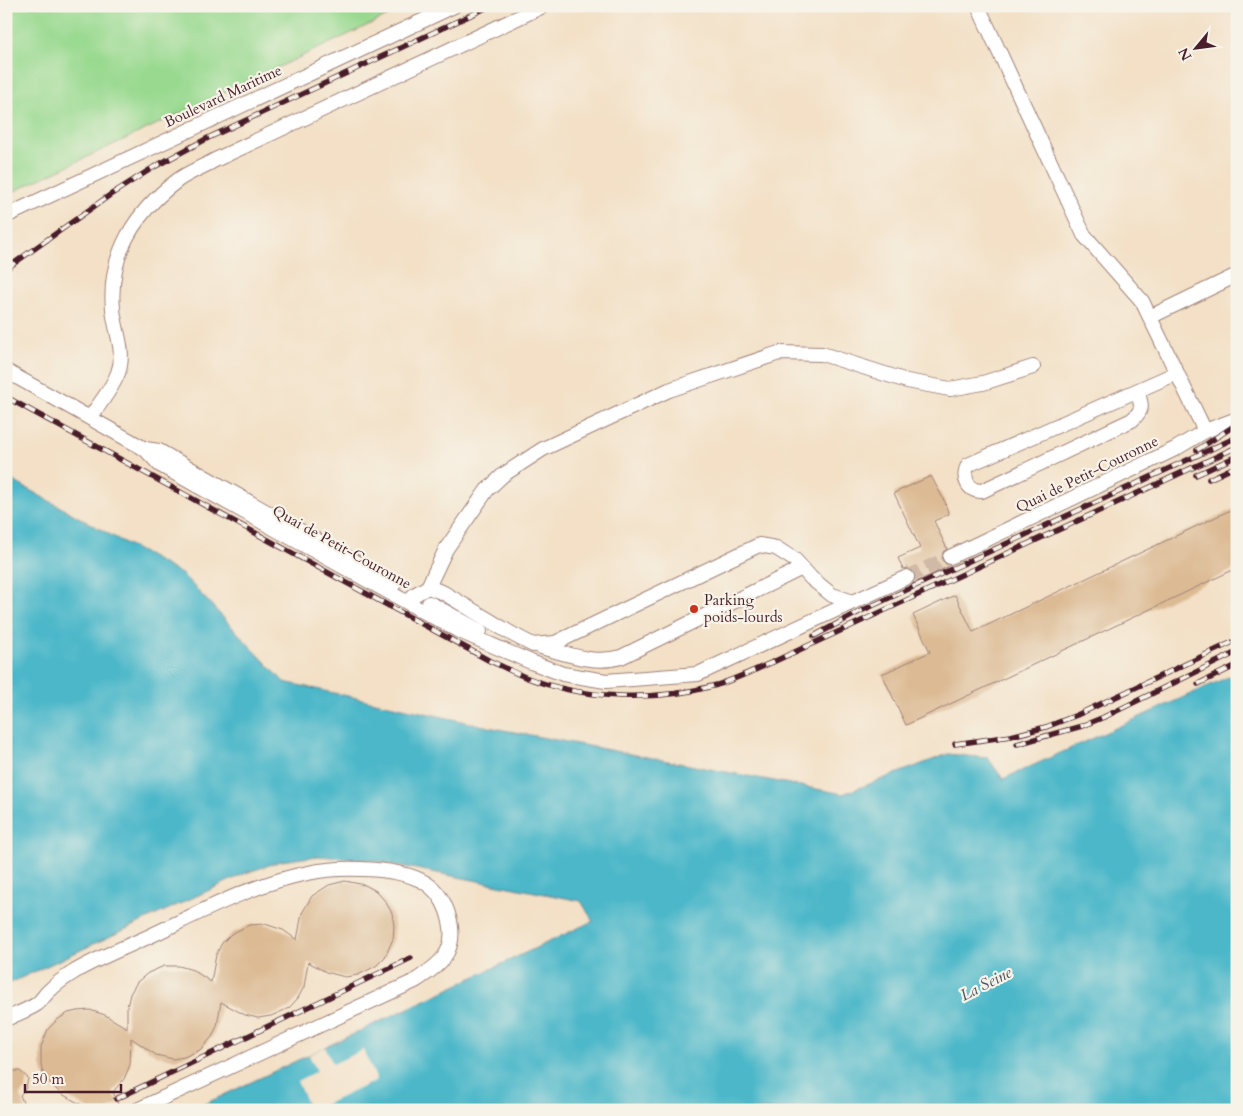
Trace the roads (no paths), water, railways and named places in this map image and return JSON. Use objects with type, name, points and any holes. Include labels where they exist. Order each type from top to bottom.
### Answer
[{"type":"street","points":[[90,418],[112,386],[118,373],[121,356],[119,337],[113,313],[112,288],[114,269],[123,246],[135,225],[157,197],[180,179],[215,160],[543,6]]},
{"type":"street","points":[[978,6],[1084,235],[1142,301],[1205,431]]},
{"type":"street","name":"Boulevard Maritime","points":[[6,216],[446,8]]},
{"type":"street","points":[[1150,317],[1237,275]]},
{"type":"street","points":[[411,598],[428,588],[446,549],[487,490],[502,475],[543,449],[669,390],[779,353],[822,354],[907,381],[950,389],[983,383],[1033,368]]},
{"type":"street","name":"Quai de Petit-Couronne","points":[[6,371],[145,449],[160,465],[338,565],[411,598],[457,630],[563,674],[606,681],[698,674],[906,577]]},
{"type":"street","points":[[1137,391],[1141,406],[1139,413],[1132,420],[982,491],[977,492],[966,483],[964,472],[968,465],[1137,391],[1178,374]]},
{"type":"street","name":"Quai de Petit-Couronne","points":[[950,557],[1175,449],[1205,431],[1237,419]]},
{"type":"street","points":[[533,645],[555,643],[759,545],[776,548],[795,560],[832,596],[854,602]]},
{"type":"street","points":[[428,588],[444,593],[533,645],[591,660],[608,661],[622,657],[802,568]]},
{"type":"street","points":[[6,1019],[38,1003],[51,989],[75,971],[254,888],[286,878],[310,872],[337,870],[392,871],[428,884],[436,891],[448,912],[452,938],[448,952],[437,966],[415,981],[137,1110]]},
{"type":"water","name":"La Seine","points":[[6,477],[183,575],[284,682],[498,729],[843,794],[948,754],[988,758],[1003,779],[1237,673],[1237,1110],[192,1110],[593,921],[581,901],[370,860],[318,856],[281,861],[246,873],[6,985]]},
{"type":"tunnel","points":[[907,577],[950,557]]},
{"type":"railway","points":[[6,269],[110,195],[154,167],[208,138],[490,6]]},
{"type":"railway","points":[[6,397],[490,661],[548,685],[595,694],[620,696],[669,694],[717,685],[738,677],[1237,447]]},
{"type":"railway","points":[[1197,450],[1237,424]]},
{"type":"railway","points":[[814,636],[861,611],[1237,437]]},
{"type":"railway","points":[[1196,475],[1237,456]]},
{"type":"railway","points":[[1209,479],[1237,466]]},
{"type":"railway","points":[[955,744],[1011,736],[1046,727],[1077,715],[1237,640]]},
{"type":"railway","points":[[1017,744],[1082,726],[1104,717],[1237,652]]},
{"type":"railway","points":[[1198,684],[1237,665]]},
{"type":"railway","points":[[116,1099],[411,958]]},
{"type":"place","name":"Parking poids-lourds","points":[[694,609]]}]
